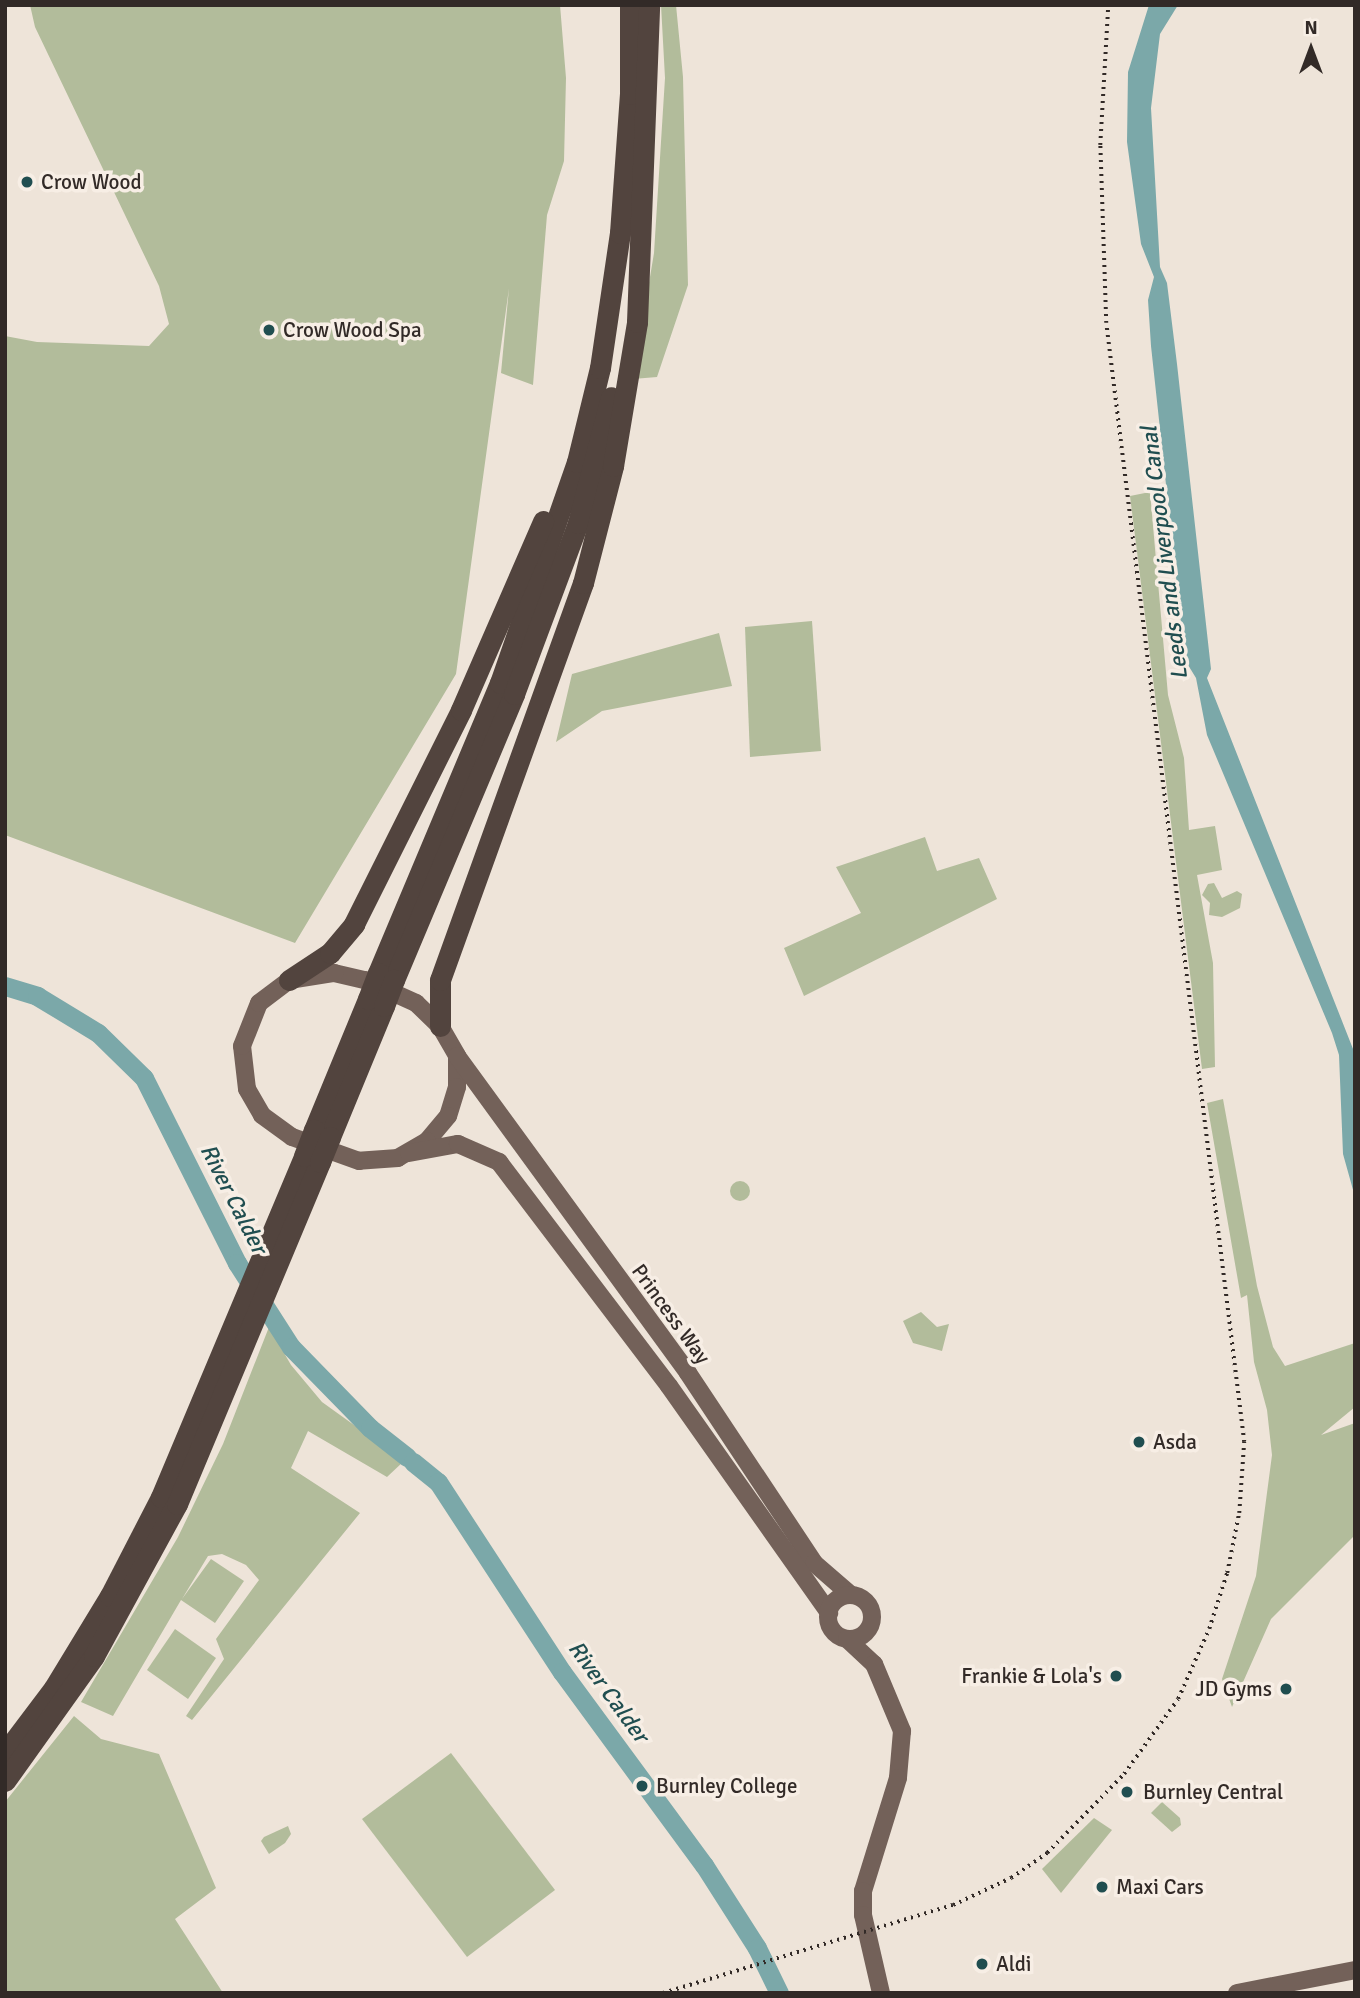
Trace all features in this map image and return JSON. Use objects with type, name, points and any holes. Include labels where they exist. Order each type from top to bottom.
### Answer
[{"type":"highway","points":[[5,1781],[69,1696],[126,1602],[177,1504],[236,1341],[376,1002],[500,683],[577,462],[600,368],[620,233],[631,94],[630,5]]},
{"type":"highway","points":[[440,1026],[440,980],[567,630],[600,520],[637,322],[649,5]]},
{"type":"highway","points":[[386,977],[514,694],[578,523],[613,388],[640,222]]},
{"type":"highway","points":[[289,981],[330,953],[354,924],[508,608],[554,491],[594,362],[620,233]]},
{"type":"highway","points":[[5,1753],[54,1688],[110,1596],[236,1341]]},
{"type":"main road","points":[[321,972],[358,978],[416,1003],[440,1026],[457,1056],[457,1087],[448,1116],[427,1141],[409,1153],[373,1161],[344,1158],[281,1131],[253,1103],[243,1074],[244,1033],[259,1003],[289,981],[321,972]]},
{"type":"main road","name":"Princess Way","points":[[457,1056],[688,1373],[814,1563],[851,1595]]},
{"type":"main road","name":"Princess Way","points":[[409,1153],[458,1144],[499,1163],[669,1386],[829,1614]]},
{"type":"main road","points":[[874,1664],[833,1630],[829,1614],[834,1602],[851,1595],[868,1604],[874,1664],[900,1723],[902,1744],[896,1788],[863,1891],[863,1915],[872,1942],[878,1987]]},
{"type":"main road","points":[[847,1639],[860,1637],[869,1628]]},
{"type":"main road","points":[[1243,1992],[1355,1970]]},
{"type":"main road","points":[[1298,1993],[1355,1982]]},
{"type":"green space","points":[[30,5],[560,5],[566,78],[564,161],[547,215],[533,385],[501,373],[509,288],[456,674],[295,943],[5,835],[5,336],[37,342],[149,346],[169,324],[159,286],[35,27]]},
{"type":"green space","points":[[661,5],[676,5],[683,77],[688,285],[657,377],[633,379],[654,253],[665,78]]},
{"type":"green space","points":[[1150,492],[1168,695],[1184,758],[1189,830],[1215,826],[1222,870],[1197,875],[1213,963],[1215,1067],[1202,1069],[1130,496]]},
{"type":"green space","points":[[812,621],[821,751],[750,757],[745,627]]},
{"type":"green space","points":[[719,633],[732,686],[602,711],[556,742],[572,674]]},
{"type":"green space","points":[[925,837],[937,871],[979,858],[997,899],[804,996],[784,948],[861,913],[836,867]]},
{"type":"green space","points":[[1214,883],[1222,898],[1237,891],[1242,894],[1240,908],[1222,917],[1209,915],[1210,903],[1202,895],[1208,884]]},
{"type":"green space","points":[[1223,1099],[1257,1286],[1273,1347],[1285,1366],[1355,1343],[1355,1407],[1321,1435],[1355,1423],[1355,1535],[1271,1619],[1232,1707],[1222,1679],[1256,1576],[1272,1455],[1267,1410],[1254,1362],[1247,1295],[1241,1298],[1207,1103]]},
{"type":"green space","points":[[740,1181],[747,1184],[750,1191],[747,1198],[740,1201],[733,1198],[730,1191],[733,1184]]},
{"type":"green space","points":[[921,1312],[937,1327],[949,1324],[942,1351],[913,1343],[903,1321]]},
{"type":"green space","points":[[269,1327],[291,1365],[322,1402],[404,1461],[387,1477],[308,1431],[291,1468],[360,1513],[192,1720],[186,1716],[224,1659],[216,1639],[259,1580],[246,1565],[222,1554],[208,1556],[182,1599],[211,1559],[244,1581],[215,1623],[181,1600],[113,1716],[81,1702],[178,1537],[223,1444]]},
{"type":"green space","points":[[175,1629],[216,1658],[188,1699],[147,1670]]},
{"type":"green space","points":[[74,1716],[101,1739],[159,1754],[216,1888],[175,1919],[223,1993],[5,1993],[5,1802]]},
{"type":"green space","points":[[451,1753],[555,1890],[467,1957],[362,1819]]},
{"type":"green space","points":[[1162,1802],[1180,1818],[1181,1825],[1172,1832],[1151,1813]]},
{"type":"green space","points":[[1094,1818],[1112,1830],[1061,1893],[1042,1869]]},
{"type":"green space","points":[[288,1826],[291,1834],[285,1843],[269,1854],[261,1841]]},
{"type":"water","points":[[1149,5],[1178,5],[1160,34],[1151,108],[1160,267],[1167,283],[1177,364],[1211,669],[1207,678],[1355,1054],[1355,1197],[1343,1154],[1339,1055],[1207,735],[1196,678],[1185,660],[1151,346],[1148,300],[1154,277],[1141,244],[1127,142],[1128,72]]},
{"type":"waterway","name":"River Calder","points":[[5,986],[37,996],[98,1033],[144,1078],[237,1263],[291,1347],[370,1428],[407,1457]]},
{"type":"waterway","name":"River Calder","points":[[413,1462],[438,1482],[562,1672],[704,1865],[757,1948],[779,1993]]},
{"type":"railway","points":[[663,1993],[953,1905],[1011,1878],[1047,1853],[1124,1774],[1178,1699],[1209,1629],[1227,1573],[1239,1513],[1244,1442],[1106,323],[1100,145],[1108,5]]},
{"type":"place","name":"Crow Wood","points":[[27,182]]},
{"type":"place","name":"Crow Wood Spa","points":[[269,330]]},
{"type":"place","name":"Asda","points":[[1139,1442]]},
{"type":"place","name":"Frankie & Lola's","points":[[1116,1676]]},
{"type":"place","name":"JD Gyms","points":[[1286,1689]]},
{"type":"place","name":"Burnley College","points":[[642,1786]]},
{"type":"place","name":"Burnley Central","points":[[1127,1792]]},
{"type":"place","name":"Maxi Cars","points":[[1102,1887]]},
{"type":"place","name":"Aldi","points":[[982,1964]]},
{"type":"water label","name":"Leeds and Liverpool Canal","points":[[1165,553]]}]
